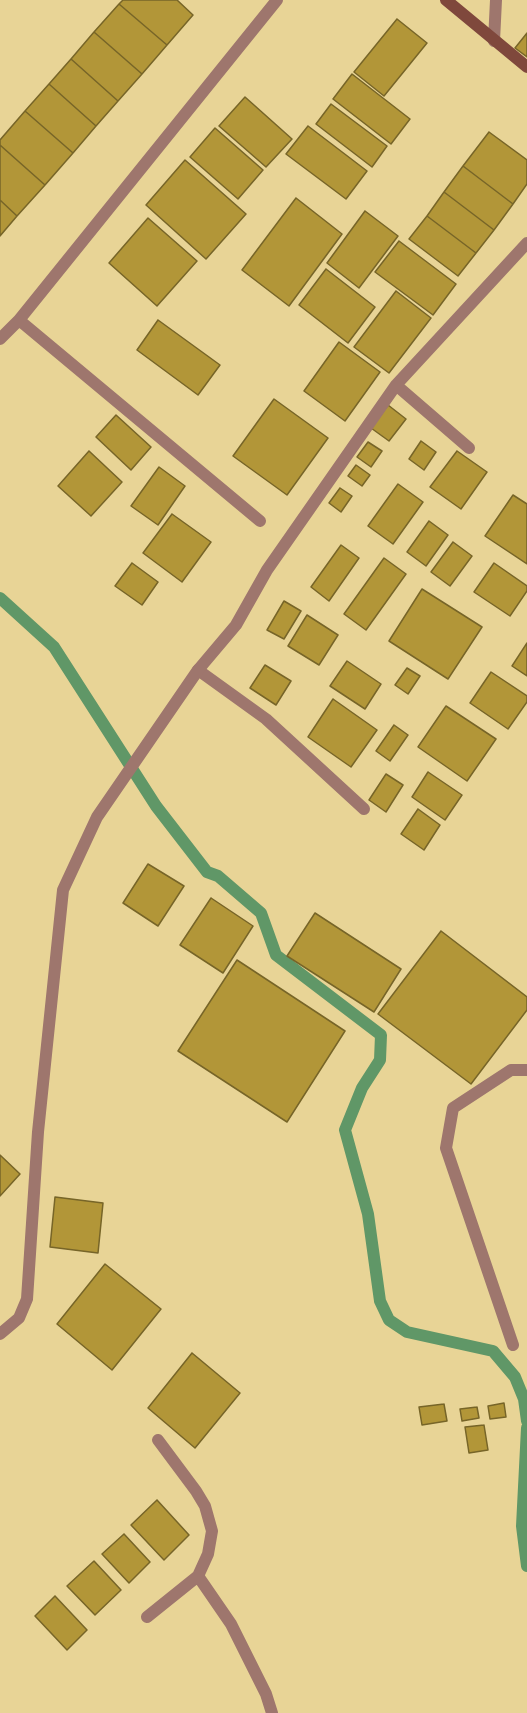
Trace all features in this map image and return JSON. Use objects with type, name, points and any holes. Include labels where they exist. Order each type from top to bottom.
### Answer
[{"type":"main road","points":[[446,0],[527,67]]},
{"type":"street","points":[[0,339],[19,320],[277,0]]},
{"type":"street","points":[[494,41],[496,0]]},
{"type":"street","points":[[0,1334],[19,1318],[27,1299],[38,1132],[63,890],[97,817],[198,669],[236,625],[267,570],[396,384],[527,243]]},
{"type":"street","points":[[19,320],[260,521]]},
{"type":"street","points":[[396,384],[469,448]]},
{"type":"street","points":[[198,669],[266,718],[364,809]]},
{"type":"street","points":[[513,1345],[446,1148],[453,1108],[511,1070],[527,1071]]},
{"type":"street","points":[[147,1617],[198,1576],[208,1554],[212,1531],[209,1518],[196,1491],[158,1440]]},
{"type":"street","points":[[198,1576],[231,1624],[266,1694],[272,1713]]},
{"type":"building","points":[[123,0],[177,0],[193,15],[167,45],[119,4]]},
{"type":"building","points":[[119,4],[167,45],[142,74],[94,32]]},
{"type":"building","points":[[397,19],[427,43],[384,96],[354,72]]},
{"type":"building","points":[[94,32],[142,74],[118,101],[71,59]]},
{"type":"building","points":[[527,33],[527,57],[515,48]]},
{"type":"building","points":[[71,59],[118,101],[96,126],[49,84]]},
{"type":"building","points":[[352,74],[410,119],[391,144],[333,99]]},
{"type":"building","points":[[49,84],[96,126],[73,153],[25,111]]},
{"type":"building","points":[[245,97],[292,139],[266,167],[219,126]]},
{"type":"building","points":[[331,104],[387,146],[372,167],[316,124]]},
{"type":"building","points":[[25,111],[73,153],[45,185],[0,145],[0,140]]},
{"type":"building","points":[[308,126],[367,171],[346,199],[286,154]]},
{"type":"building","points":[[215,128],[263,170],[238,199],[190,157]]},
{"type":"building","points":[[489,132],[527,160],[527,184],[513,204],[463,166]]},
{"type":"building","points":[[0,145],[45,185],[17,216],[0,200]]},
{"type":"building","points":[[185,160],[246,214],[206,259],[146,205]]},
{"type":"building","points":[[463,166],[513,204],[494,230],[444,192]]},
{"type":"building","points":[[444,192],[494,230],[476,253],[427,216]]},
{"type":"building","points":[[296,198],[342,234],[289,306],[242,270]]},
{"type":"building","points":[[0,200],[17,216],[0,236]]},
{"type":"building","points":[[365,211],[398,236],[359,288],[327,263]]},
{"type":"building","points":[[427,216],[476,253],[458,276],[409,239]]},
{"type":"building","points":[[148,218],[197,261],[157,306],[109,263]]},
{"type":"building","points":[[399,241],[456,284],[433,315],[375,272]]},
{"type":"building","points":[[326,269],[375,307],[348,343],[299,305]]},
{"type":"building","points":[[396,291],[431,318],[389,373],[354,347]]},
{"type":"building","points":[[158,320],[220,365],[198,395],[137,350]]},
{"type":"building","points":[[339,342],[380,372],[345,421],[304,391]]},
{"type":"building","points":[[274,399],[328,438],[287,495],[233,456]]},
{"type":"building","points":[[388,405],[406,419],[389,441],[371,428]]},
{"type":"building","points":[[116,415],[151,447],[131,470],[96,437]]},
{"type":"building","points":[[421,441],[436,452],[424,470],[409,459]]},
{"type":"building","points":[[368,442],[382,451],[371,467],[357,457]]},
{"type":"building","points":[[89,451],[122,482],[91,516],[58,486]]},
{"type":"building","points":[[457,451],[487,472],[461,509],[430,487]]},
{"type":"building","points":[[356,465],[370,475],[362,486],[348,476]]},
{"type":"building","points":[[159,467],[185,486],[158,525],[131,506]]},
{"type":"building","points":[[398,484],[423,502],[393,544],[368,526]]},
{"type":"building","points":[[340,488],[352,496],[341,512],[329,503]]},
{"type":"building","points":[[513,495],[527,504],[527,564],[485,536]]},
{"type":"building","points":[[172,514],[211,542],[182,582],[143,553]]},
{"type":"building","points":[[429,521],[448,535],[426,566],[407,552]]},
{"type":"building","points":[[453,542],[472,556],[450,586],[431,572]]},
{"type":"building","points":[[341,545],[359,558],[329,601],[311,587]]},
{"type":"building","points":[[384,558],[406,574],[366,630],[344,614]]},
{"type":"building","points":[[132,563],[158,582],[142,605],[115,586]]},
{"type":"building","points":[[494,563],[527,586],[527,591],[510,616],[474,592]]},
{"type":"building","points":[[422,589],[482,627],[448,679],[389,641]]},
{"type":"building","points":[[284,601],[301,611],[284,639],[267,630]]},
{"type":"building","points":[[307,615],[338,635],[319,665],[288,646]]},
{"type":"building","points":[[527,643],[527,676],[512,666]]},
{"type":"building","points":[[347,661],[381,684],[365,709],[330,686]]},
{"type":"building","points":[[265,665],[291,681],[276,705],[250,688]]},
{"type":"building","points":[[407,668],[420,676],[408,694],[395,685]]},
{"type":"building","points":[[491,672],[527,696],[527,702],[508,729],[470,703]]},
{"type":"building","points":[[333,699],[377,730],[351,767],[308,737]]},
{"type":"building","points":[[446,706],[496,739],[467,781],[418,747]]},
{"type":"building","points":[[394,725],[408,735],[390,761],[376,751]]},
{"type":"building","points":[[428,772],[462,795],[445,820],[412,797]]},
{"type":"building","points":[[386,774],[403,785],[386,812],[369,800]]},
{"type":"building","points":[[418,809],[440,825],[424,850],[401,834]]},
{"type":"building","points":[[148,864],[184,886],[158,926],[123,903]]},
{"type":"building","points":[[211,898],[253,926],[223,973],[180,945]]},
{"type":"building","points":[[315,913],[401,969],[374,1012],[287,956]]},
{"type":"building","points":[[441,931],[527,997],[527,1010],[471,1084],[378,1014]]},
{"type":"building","points":[[237,960],[345,1031],[287,1122],[178,1051]]},
{"type":"building","points":[[0,1155],[20,1174],[0,1196]]},
{"type":"building","points":[[55,1197],[103,1203],[98,1253],[50,1247]]},
{"type":"building","points":[[105,1264],[161,1309],[112,1370],[57,1324]]},
{"type":"building","points":[[192,1353],[240,1393],[195,1448],[148,1408]]},
{"type":"building","points":[[504,1403],[506,1417],[490,1419],[488,1406]]},
{"type":"building","points":[[444,1404],[447,1421],[422,1425],[419,1407]]},
{"type":"building","points":[[477,1407],[479,1418],[462,1421],[460,1409]]},
{"type":"building","points":[[484,1425],[488,1450],[469,1453],[465,1427]]},
{"type":"building","points":[[157,1500],[189,1535],[164,1560],[131,1525]]},
{"type":"building","points":[[124,1534],[150,1562],[129,1583],[102,1554]]},
{"type":"building","points":[[94,1561],[121,1590],[95,1615],[67,1586]]},
{"type":"building","points":[[55,1596],[87,1630],[67,1650],[35,1616]]},
{"type":"waterway","points":[[0,598],[54,647],[156,806],[207,872],[218,876],[261,913],[276,955],[381,1035],[380,1060],[362,1088],[345,1130],[368,1214],[380,1301],[389,1320],[407,1332],[493,1351],[515,1377],[524,1399],[527,1421]]},
{"type":"waterway","points":[[527,1428],[522,1526],[527,1566]]}]
